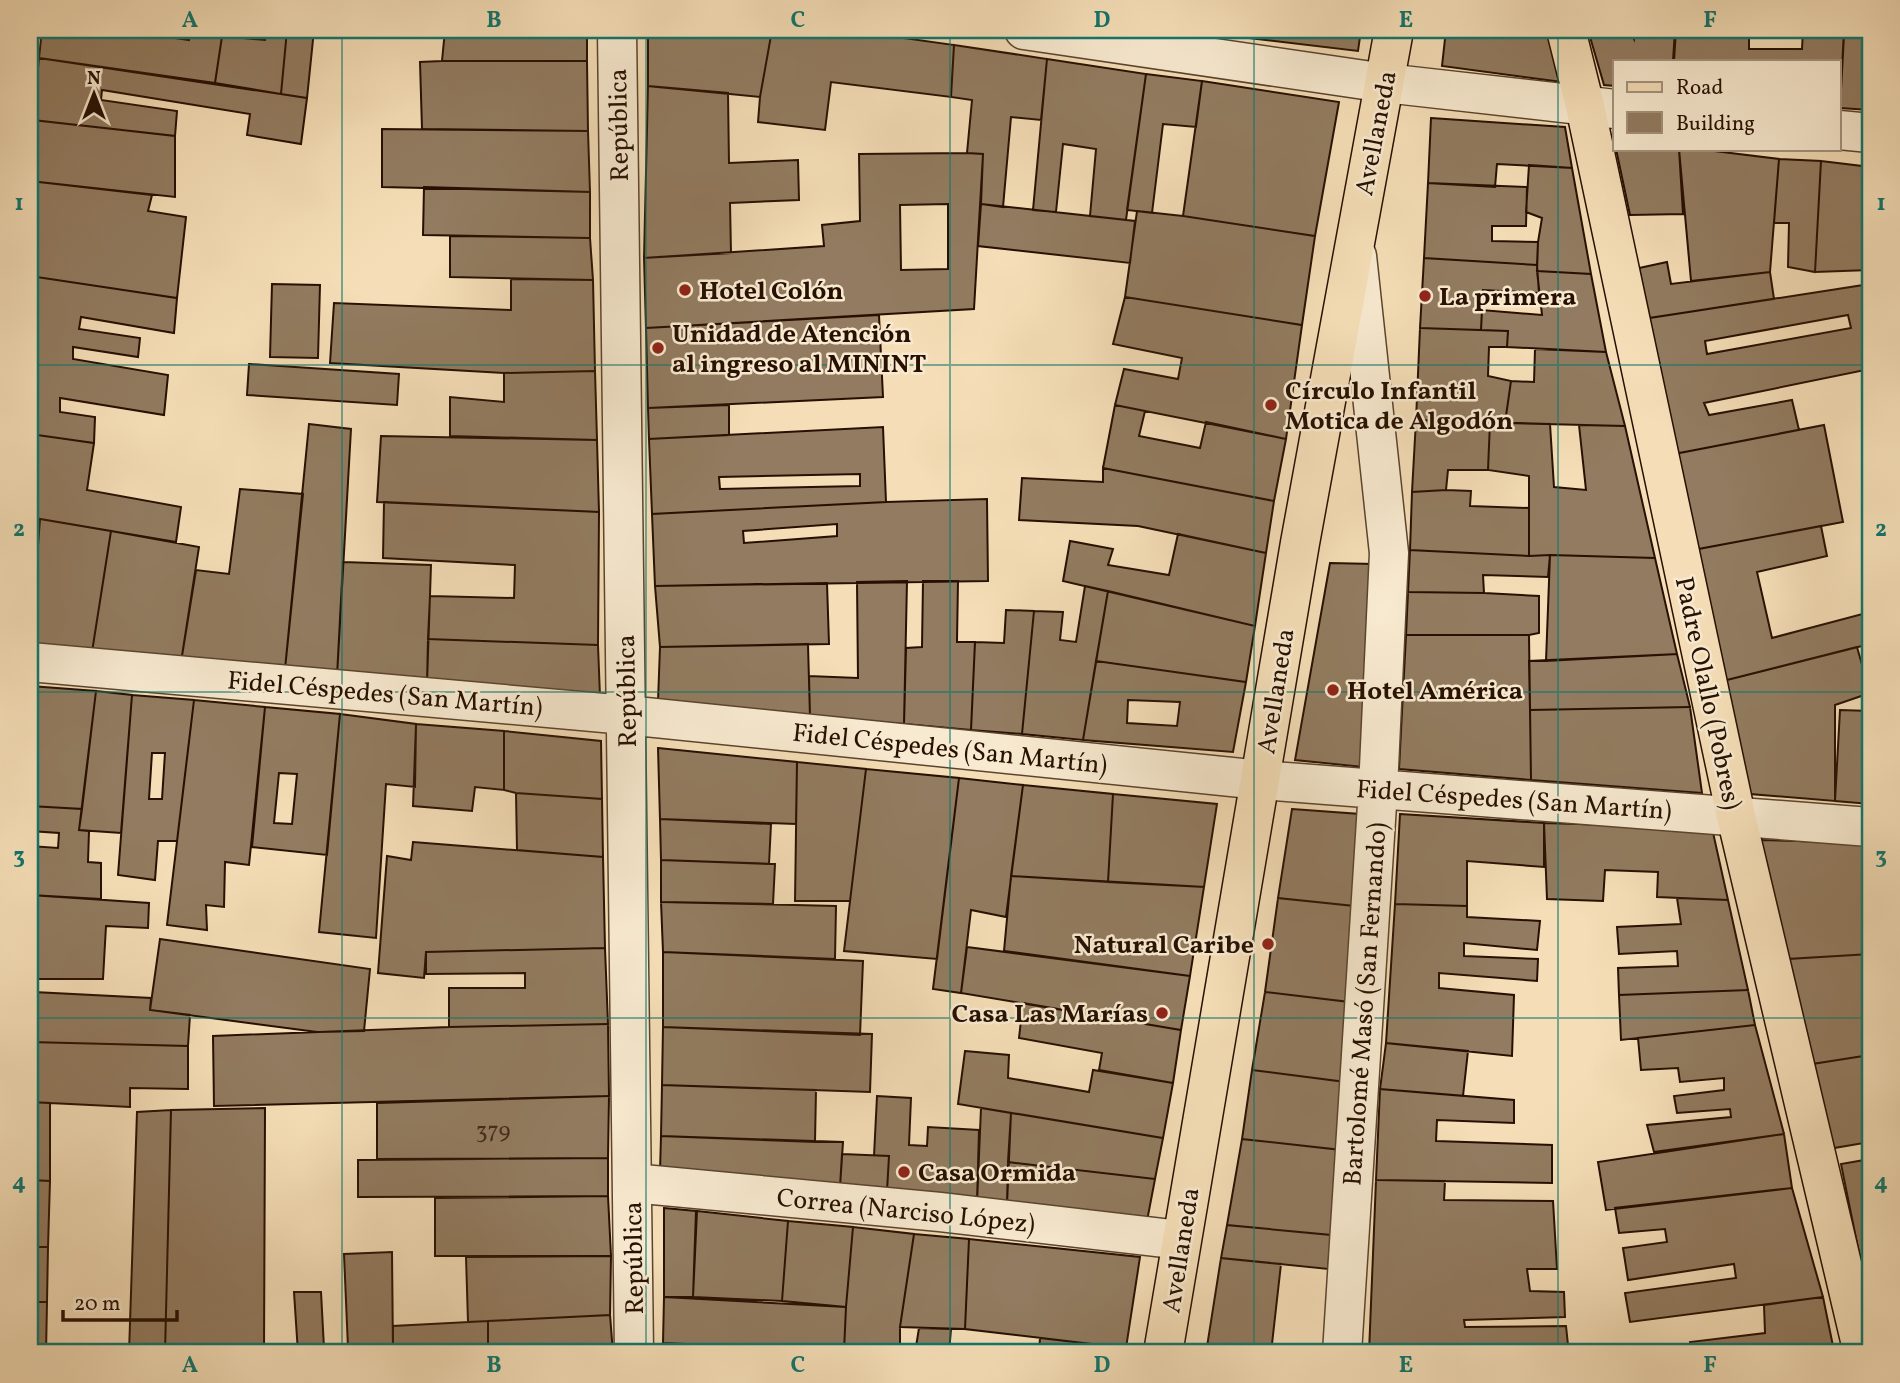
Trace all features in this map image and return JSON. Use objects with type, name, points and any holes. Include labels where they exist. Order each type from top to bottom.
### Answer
[{"type":"main road","name":"Avellaneda","points":[[1163,1353],[1300,543],[1394,30]]},
{"type":"main road","name":"Padre Olallo (Pobres)","points":[[1566,30],[1600,107],[1736,816],[1863,1353]]},
{"type":"street","name":"República","points":[[617,30],[634,1353]]},
{"type":"street","points":[[1024,30],[1385,83],[1600,107]]},
{"type":"street","points":[[1840,130],[1870,132]]},
{"type":"street","name":"Bartolomé Masó (San Fernando)","points":[[1342,1353],[1378,789],[1389,553],[1356,237]]},
{"type":"street","name":"Fidel Céspedes (San Martín)","points":[[30,662],[626,715],[1261,780],[1870,827]]},
{"type":"street","name":"Correa (Narciso López)","points":[[632,1183],[940,1212],[1181,1240]]},
{"type":"building","points":[[42,30],[149,30],[148,34],[189,40],[191,30],[223,30],[215,83],[39,58]]},
{"type":"building","points":[[266,30],[287,30],[281,94],[215,83],[222,36],[265,40]]},
{"type":"building","points":[[287,30],[314,30],[307,98],[281,94]]},
{"type":"building","points":[[445,30],[587,30],[587,61],[442,61]]},
{"type":"building","points":[[648,30],[772,30],[760,97],[648,86]]},
{"type":"building","points":[[772,30],[847,30],[954,45],[951,97],[831,82],[825,130],[758,122]]},
{"type":"building","points":[[1181,30],[1361,30],[1358,51]]},
{"type":"building","points":[[1446,30],[1550,32],[1562,82],[1442,66]]},
{"type":"building","points":[[1588,30],[1630,30],[1634,39],[1635,30],[1675,30],[1673,60],[1613,60],[1613,86],[1604,85]]},
{"type":"building","points":[[1676,30],[1749,30],[1749,49],[1802,49],[1803,30],[1844,30],[1840,108],[1840,60],[1674,60]]},
{"type":"building","points":[[1844,35],[1870,37],[1870,110],[1840,108]]},
{"type":"building","points":[[954,45],[1047,59],[1041,120],[1011,117],[1003,207],[981,204],[983,154],[967,153],[972,100],[951,97]]},
{"type":"building","points":[[39,58],[307,98],[301,144],[247,135],[250,114],[102,90],[101,100],[177,111],[175,136],[33,120]]},
{"type":"building","points":[[1047,59],[1146,74],[1126,220],[1090,216],[1096,149],[1063,144],[1056,212],[1033,210]]},
{"type":"building","points":[[587,61],[588,131],[422,129],[420,62]]},
{"type":"building","points":[[1146,74],[1202,81],[1196,127],[1163,124],[1152,213],[1127,210]]},
{"type":"building","points":[[1202,81],[1339,102],[1315,236],[1183,216]]},
{"type":"building","points":[[648,86],[728,93],[729,163],[798,160],[799,200],[730,203],[731,253],[644,258]]},
{"type":"building","points":[[1431,118],[1565,127],[1572,168],[1497,164],[1495,187],[1428,183]]},
{"type":"building","points":[[33,120],[175,136],[175,197],[30,181]]},
{"type":"building","points":[[382,129],[588,131],[590,192],[382,187]]},
{"type":"building","points":[[1616,150],[1679,150],[1683,214],[1630,215]]},
{"type":"building","points":[[1679,150],[1706,150],[1779,159],[1770,272],[1691,281]]},
{"type":"building","name":"Hotel Colón","points":[[859,154],[983,154],[974,309],[646,328],[644,258],[824,246],[822,225],[860,221]],"holes":[[[948,204],[948,269],[901,270],[900,205]]]},
{"type":"building","points":[[1779,159],[1821,161],[1815,272],[1788,267],[1789,223],[1774,223]]},
{"type":"building","points":[[1821,161],[1870,167],[1870,270],[1815,272]]},
{"type":"building","points":[[1529,165],[1572,168],[1591,274],[1537,271],[1542,218],[1526,212]]},
{"type":"building","points":[[30,181],[152,195],[148,211],[186,217],[177,298],[30,276]]},
{"type":"building","points":[[1428,183],[1527,187],[1526,226],[1492,226],[1492,241],[1538,242],[1537,265],[1424,258]]},
{"type":"building","points":[[424,187],[590,192],[590,238],[423,235]]},
{"type":"building","points":[[981,204],[1135,221],[1130,263],[978,246]]},
{"type":"building","points":[[1137,211],[1315,236],[1302,325],[1125,297]]},
{"type":"building","points":[[450,236],[590,238],[593,280],[450,277]]},
{"type":"building","points":[[1424,258],[1537,265],[1539,293],[1483,290],[1481,330],[1420,328]]},
{"type":"building","points":[[1667,262],[1671,284],[1770,272],[1774,299],[1649,318],[1639,268]]},
{"type":"building","points":[[1537,271],[1591,274],[1606,352],[1507,347],[1508,331],[1481,330],[1482,310],[1542,315]]},
{"type":"building","points":[[30,276],[177,298],[174,333],[81,317],[79,329],[140,338],[138,357],[73,347],[73,359],[168,375],[164,415],[60,398],[60,412],[95,417],[94,443],[30,434]]},
{"type":"building","points":[[511,279],[593,280],[595,371],[504,373],[330,363],[334,303],[511,310]]},
{"type":"building","points":[[272,284],[320,285],[318,358],[270,357]]},
{"type":"building","points":[[1870,284],[1870,369],[1704,403],[1709,415],[1792,400],[1799,430],[1674,454],[1649,318]],"holes":[[[1848,315],[1851,328],[1707,354],[1705,341]]]},
{"type":"building","points":[[1125,297],[1302,325],[1286,439],[1115,405],[1124,369],[1178,379],[1182,358],[1113,344]]},
{"type":"building","points":[[879,315],[883,397],[648,408],[646,328]]},
{"type":"building","points":[[1420,328],[1508,331],[1507,347],[1489,347],[1488,376],[1511,381],[1505,423],[1416,420]]},
{"type":"building","points":[[1535,349],[1606,352],[1625,426],[1505,423],[1511,381],[1534,382]]},
{"type":"building","points":[[249,364],[399,374],[397,405],[247,395]]},
{"type":"building","points":[[595,371],[597,440],[450,436],[450,397],[504,402],[504,373]]},
{"type":"building","points":[[729,405],[729,435],[649,439],[648,408]]},
{"type":"building","points":[[1115,405],[1145,411],[1139,436],[1200,448],[1206,422],[1286,439],[1274,501],[1103,468]]},
{"type":"building","points":[[1416,420],[1490,422],[1488,470],[1448,470],[1446,490],[1412,492]]},
{"type":"building","points":[[1490,422],[1550,424],[1554,487],[1586,490],[1579,425],[1625,426],[1655,558],[1529,556],[1529,476],[1488,470]]},
{"type":"building","points":[[309,424],[351,429],[337,676],[285,669]]},
{"type":"building","points":[[1824,425],[1843,522],[1693,550],[1674,454]]},
{"type":"building","points":[[883,427],[886,502],[652,514],[649,439]],"holes":[[[860,474],[860,486],[720,489],[719,477]]]},
{"type":"building","points":[[30,434],[94,443],[87,490],[181,507],[176,542],[40,519],[37,559],[30,559]]},
{"type":"building","points":[[381,436],[597,440],[599,512],[377,502]]},
{"type":"building","points":[[1103,468],[1274,501],[1266,553],[1138,526],[1019,520],[1022,478],[1103,482]]},
{"type":"building","points":[[240,489],[303,494],[285,669],[181,662],[196,570],[229,574]]},
{"type":"building","points":[[1471,491],[1470,506],[1529,508],[1529,556],[1410,550],[1412,492]]},
{"type":"building","points":[[987,499],[988,581],[655,586],[652,514]],"holes":[[[837,524],[837,536],[744,543],[743,531]]]},
{"type":"building","points":[[384,502],[599,512],[598,645],[428,639],[430,596],[514,598],[515,565],[383,558]]},
{"type":"building","points":[[40,519],[111,531],[92,652],[30,648]]},
{"type":"building","points":[[1821,526],[1827,556],[1757,572],[1772,638],[1870,612],[1870,644],[1723,681],[1693,550]]},
{"type":"building","points":[[111,531],[199,547],[181,662],[92,652]]},
{"type":"building","points":[[1178,534],[1266,553],[1255,626],[1063,581],[1070,541],[1113,549],[1108,565],[1169,575]]},
{"type":"building","points":[[1410,550],[1550,555],[1548,577],[1483,575],[1484,593],[1408,592]]},
{"type":"building","points":[[1550,555],[1655,558],[1677,654],[1546,661]]},
{"type":"building","points":[[30,559],[37,559],[30,631]]},
{"type":"building","points":[[343,562],[431,565],[427,683],[337,676]]},
{"type":"building","points":[[1330,563],[1374,564],[1363,767],[1295,760]]},
{"type":"building","points":[[907,581],[904,724],[810,717],[809,676],[858,678],[857,582]]},
{"type":"building","points":[[923,581],[958,581],[957,642],[975,642],[971,730],[904,724],[906,648],[922,647]]},
{"type":"building","points":[[827,583],[829,644],[660,647],[655,586]]},
{"type":"building","points":[[1085,586],[1108,591],[1083,740],[1022,734],[1034,611],[1063,612],[1060,640],[1076,642]]},
{"type":"building","points":[[1108,591],[1255,626],[1246,682],[1096,661]]},
{"type":"building","points":[[1408,592],[1539,596],[1539,633],[1406,635]]},
{"type":"building","points":[[1006,610],[1034,611],[1022,734],[971,730],[975,642],[1004,643]]},
{"type":"building","points":[[1406,635],[1529,635],[1531,780],[1399,769]]},
{"type":"building","points":[[428,639],[598,645],[600,697],[427,683]]},
{"type":"building","points":[[808,644],[810,717],[658,701],[660,647]]},
{"type":"building","points":[[1857,647],[1870,693],[1835,705],[1835,801],[1750,794],[1723,681]]},
{"type":"building","points":[[1677,654],[1690,707],[1530,710],[1529,661]]},
{"type":"building","points":[[1096,661],[1246,682],[1233,752],[1083,740]],"holes":[[[1128,700],[1180,702],[1177,726],[1127,723]]]},
{"type":"building","points":[[30,686],[96,691],[82,809],[30,806]]},
{"type":"building","points":[[96,691],[132,695],[121,833],[79,830]]},
{"type":"building","points":[[132,695],[194,700],[177,841],[158,841],[155,880],[118,875]],"holes":[[[152,753],[165,753],[162,799],[149,799]]]},
{"type":"building","points":[[194,700],[265,707],[249,865],[225,862],[224,907],[206,905],[207,930],[167,925]]},
{"type":"building","points":[[265,707],[340,714],[327,855],[252,847]],"holes":[[[279,773],[297,774],[292,824],[274,823]]]},
{"type":"building","points":[[1690,707],[1702,793],[1531,780],[1530,710]]},
{"type":"building","points":[[1840,710],[1870,711],[1870,804],[1835,801]]},
{"type":"building","points":[[340,714],[416,724],[415,787],[386,784],[376,938],[319,932]]},
{"type":"building","points":[[416,724],[504,731],[504,790],[475,787],[472,811],[413,806]]},
{"type":"building","points":[[504,731],[601,741],[602,799],[504,790]]},
{"type":"building","points":[[658,748],[797,762],[796,824],[660,819]]},
{"type":"building","points":[[797,762],[866,769],[850,901],[795,901]]},
{"type":"building","points":[[866,769],[959,778],[937,959],[844,951]]},
{"type":"building","points":[[959,778],[1023,785],[1006,917],[971,910],[961,993],[933,989]]},
{"type":"building","points":[[1023,785],[1113,794],[1108,882],[1011,876]]},
{"type":"building","points":[[516,793],[602,799],[603,857],[517,850]]},
{"type":"building","points":[[1113,794],[1217,804],[1204,887],[1108,882]]},
{"type":"building","points":[[30,806],[82,809],[79,830],[89,831],[88,862],[101,863],[101,899],[30,895],[30,846],[58,848],[59,833],[30,831]]},
{"type":"building","points":[[1292,809],[1360,814],[1354,906],[1278,898]]},
{"type":"building","points":[[1400,814],[1544,823],[1544,867],[1467,861],[1467,906],[1395,904]]},
{"type":"building","points":[[660,819],[771,824],[769,864],[661,860]]},
{"type":"building","points":[[1544,823],[1712,828],[1728,900],[1657,897],[1658,872],[1605,870],[1603,901],[1547,899]]},
{"type":"building","points":[[1759,840],[1870,843],[1870,900],[1862,900],[1863,915],[1870,915],[1870,954],[1788,959]]},
{"type":"building","points":[[413,842],[603,857],[605,948],[426,952],[424,978],[378,973],[387,856],[411,860]]},
{"type":"building","points":[[661,860],[775,864],[773,904],[661,902]]},
{"type":"building","points":[[1011,876],[1204,887],[1190,976],[1004,951]]},
{"type":"building","points":[[30,895],[149,903],[148,928],[106,926],[103,979],[30,979]]},
{"type":"building","points":[[1278,898],[1354,906],[1349,1002],[1265,992]]},
{"type":"building","points":[[1677,898],[1728,900],[1748,990],[1619,995],[1618,968],[1678,966],[1677,951],[1619,954],[1617,927],[1681,924]]},
{"type":"building","points":[[661,902],[836,906],[835,959],[663,952]]},
{"type":"building","points":[[1395,904],[1467,906],[1467,917],[1540,921],[1537,950],[1464,943],[1464,956],[1538,959],[1537,981],[1439,973],[1439,988],[1514,995],[1512,1056],[1386,1043]]},
{"type":"building","points":[[160,939],[370,969],[364,1031],[317,1032],[150,1010]]},
{"type":"building","points":[[967,947],[1190,976],[1181,1030],[961,993]]},
{"type":"building","points":[[605,948],[608,1024],[449,1027],[449,988],[525,988],[525,973],[426,974],[426,952]]},
{"type":"building","points":[[663,952],[863,961],[860,1035],[663,1027]]},
{"type":"building","points":[[1870,954],[1870,975],[1867,975],[1870,992],[1870,1055],[1812,1064],[1788,959]]},
{"type":"building","points":[[30,979],[38,980],[34,992],[151,998],[150,1010],[190,1015],[188,1046],[30,1042]]},
{"type":"building","points":[[1748,990],[1755,1025],[1621,1040],[1619,995]]},
{"type":"building","points":[[1265,992],[1349,1002],[1346,1082],[1252,1070]]},
{"type":"building","points":[[1023,1003],[1181,1030],[1173,1083],[1099,1070],[1102,1053],[1019,1038]]},
{"type":"building","points":[[608,1024],[609,1096],[214,1106],[213,1036]]},
{"type":"building","points":[[1755,1025],[1784,1134],[1654,1152],[1647,1125],[1731,1117],[1730,1109],[1677,1113],[1674,1096],[1724,1090],[1724,1078],[1680,1082],[1678,1068],[1641,1070],[1638,1038]]},
{"type":"building","points":[[663,1027],[872,1034],[870,1092],[662,1085]]},
{"type":"building","points":[[30,1042],[188,1046],[188,1089],[130,1088],[130,1107],[30,1102]]},
{"type":"building","points":[[1386,1043],[1468,1051],[1463,1096],[1380,1089]]},
{"type":"building","points":[[965,1051],[1009,1055],[1008,1078],[1089,1092],[1093,1070],[1173,1083],[1163,1138],[958,1104]]},
{"type":"building","points":[[1870,1055],[1870,1142],[1834,1148],[1812,1064]]},
{"type":"building","points":[[1252,1070],[1346,1082],[1341,1150],[1242,1139]]},
{"type":"building","points":[[662,1085],[816,1090],[815,1142],[661,1136]]},
{"type":"building","points":[[1380,1089],[1514,1100],[1514,1123],[1437,1120],[1436,1141],[1552,1145],[1552,1183],[1376,1180]]},
{"type":"building","points":[[609,1096],[608,1158],[377,1159],[377,1103]]},
{"type":"building","points":[[877,1096],[911,1098],[909,1145],[927,1146],[928,1127],[979,1130],[977,1203],[887,1191],[889,1156],[874,1156]]},
{"type":"building","points":[[30,1102],[50,1103],[50,1181],[30,1180]]},
{"type":"building","points":[[265,1108],[264,1353],[165,1353],[171,1110]]},
{"type":"building","points":[[981,1108],[1011,1113],[1007,1205],[977,1203]]},
{"type":"building","points":[[171,1110],[165,1353],[129,1353],[137,1112]]},
{"type":"building","points":[[1011,1113],[1163,1138],[1155,1179],[1008,1162]]},
{"type":"building","points":[[1784,1134],[1792,1188],[1606,1210],[1598,1162]]},
{"type":"building","points":[[661,1136],[843,1142],[840,1187],[660,1171]]},
{"type":"building","points":[[1242,1139],[1341,1150],[1331,1235],[1227,1225]]},
{"type":"building","points":[[842,1154],[889,1156],[887,1191],[840,1187]]},
{"type":"building","points":[[608,1158],[608,1196],[358,1197],[358,1160]]},
{"type":"building","points":[[1870,1159],[1870,1262],[1861,1263],[1841,1164]]},
{"type":"building","points":[[1008,1162],[1155,1179],[1147,1221],[1007,1205]]},
{"type":"building","points":[[30,1180],[50,1181],[48,1247],[30,1247]]},
{"type":"building","points":[[1376,1180],[1445,1181],[1444,1200],[1553,1201],[1557,1269],[1527,1269],[1530,1291],[1564,1292],[1565,1317],[1464,1320],[1465,1327],[1566,1326],[1568,1345],[1433,1346],[1433,1353],[1369,1353]]},
{"type":"building","points":[[1792,1188],[1823,1297],[1630,1322],[1625,1293],[1736,1278],[1734,1264],[1628,1280],[1623,1248],[1667,1242],[1665,1229],[1619,1233],[1615,1208]]},
{"type":"building","points":[[608,1196],[611,1256],[435,1256],[435,1198]]},
{"type":"building","points":[[664,1208],[696,1211],[693,1297],[664,1297]]},
{"type":"building","points":[[697,1211],[788,1221],[782,1301],[693,1297]]},
{"type":"building","points":[[788,1221],[853,1227],[846,1307],[782,1301]]},
{"type":"building","points":[[1227,1225],[1331,1235],[1328,1269],[1221,1258]]},
{"type":"building","points":[[853,1227],[914,1234],[900,1327],[900,1353],[844,1351]]},
{"type":"building","points":[[914,1234],[969,1239],[965,1329],[900,1327]]},
{"type":"building","points":[[969,1239],[1140,1257],[1126,1348],[965,1329]]},
{"type":"building","points":[[30,1247],[48,1247],[47,1302],[30,1302]]},
{"type":"building","points":[[392,1252],[393,1353],[298,1353],[294,1292],[321,1292],[324,1348],[348,1348],[344,1254]]},
{"type":"building","points":[[611,1256],[610,1315],[468,1322],[466,1257]]},
{"type":"building","points":[[1221,1258],[1281,1264],[1272,1344],[1322,1353],[1206,1353]]},
{"type":"building","points":[[1870,1262],[1870,1314],[1861,1263]]},
{"type":"building","points":[[664,1297],[846,1307],[844,1351],[663,1343]]},
{"type":"building","points":[[1823,1297],[1834,1351],[1692,1353],[1690,1342],[1765,1333],[1764,1305]]},
{"type":"building","points":[[30,1302],[47,1302],[46,1353],[30,1353]]},
{"type":"building","points":[[610,1315],[613,1353],[488,1353],[488,1321]]},
{"type":"building","points":[[488,1321],[488,1353],[393,1353],[393,1326]]},
{"type":"building","points":[[919,1328],[951,1329],[949,1353],[915,1353]]},
{"type":"building","points":[[1040,1338],[1126,1348],[1125,1353],[1039,1353]]},
{"type":"building","points":[[663,1343],[749,1347],[749,1353],[662,1353]]},
{"type":"place","name":"Hotel Colón","points":[[685,290]]},
{"type":"place","name":"La primera","points":[[1425,296]]},
{"type":"place","name":"Unidad de Atención al ingreso al MININT","points":[[658,348]]},
{"type":"place","name":"Círculo Infantil Motica de Algodón","points":[[1271,405]]},
{"type":"place","name":"Hotel América","points":[[1333,690]]},
{"type":"place","name":"Natural Caribe","points":[[1268,944]]},
{"type":"place","name":"Casa Las Marías","points":[[1162,1013]]},
{"type":"place","name":"Casa Ormida","points":[[904,1172]]}]
